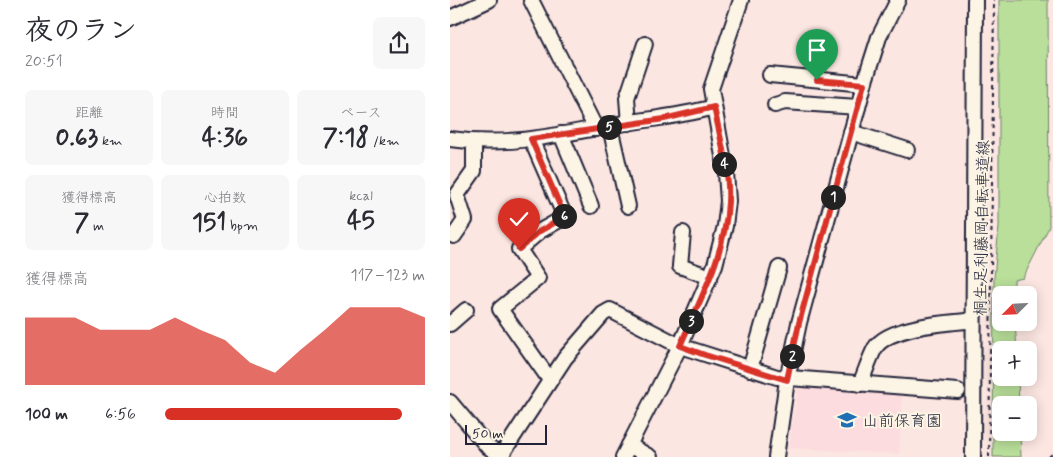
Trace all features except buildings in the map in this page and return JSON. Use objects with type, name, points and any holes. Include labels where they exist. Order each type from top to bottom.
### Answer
[{"type":"street","points":[[450,18],[489,0]]},
{"type":"street","points":[[531,0],[603,128],[628,206]]},
{"type":"street","points":[[650,457],[626,451],[680,346],[710,277],[725,226],[728,201],[726,173],[711,89],[742,0]]},
{"type":"street","points":[[776,457],[787,380],[799,323],[864,84],[879,37],[898,0]]},
{"type":"street","points":[[973,457],[975,0]]},
{"type":"street","points":[[629,123],[627,98],[645,44]]},
{"type":"street","points":[[770,75],[864,84]]},
{"type":"street","points":[[775,105],[785,102],[858,107]]},
{"type":"street","points":[[450,139],[474,142],[531,139],[664,119],[714,107]]},
{"type":"street","points":[[852,132],[907,150]]},
{"type":"street","points":[[561,134],[591,206]]},
{"type":"street","points":[[531,139],[565,217],[540,231],[519,249],[538,278],[500,309],[550,380]]},
{"type":"street","points":[[454,236],[465,220],[457,196],[474,171],[474,142]]},
{"type":"street","points":[[683,233],[680,266],[710,277]]},
{"type":"street","points":[[750,369],[779,268]]},
{"type":"street","points":[[450,324],[466,310]]},
{"type":"street","points":[[450,402],[487,446],[501,457],[550,380],[603,314],[610,310],[680,346],[787,380],[958,391]]},
{"type":"street","points":[[860,384],[876,347],[883,341],[919,326],[966,321]]},
{"type":"path","name":"桐生足利藤岡自転車道線","points":[[989,457],[994,0]]},
{"type":"path","points":[[1049,457],[1053,453]]},
{"type":"shaded area","name":"山前保育園","points":[[798,387],[902,392],[899,454],[789,448]]},
{"type":"green space","points":[[999,0],[1048,0],[1049,227],[1023,278],[1014,280],[1014,286],[994,286],[999,227]]},
{"type":"green space","points":[[994,331],[1016,331],[1016,341],[994,341]]},
{"type":"green space","points":[[993,386],[1018,386],[1019,396],[993,396]]},
{"type":"green space","points":[[993,441],[1020,441],[1021,457],[993,457]]},
{"type":"place","name":"山前保育園","points":[[847,420]]},
{"type":"route","points":[[519,249],[540,231],[565,217],[531,139],[632,122],[664,119],[714,107],[726,173],[728,201],[725,226],[715,265],[680,346],[787,380],[799,323],[864,84],[817,80]]}]
